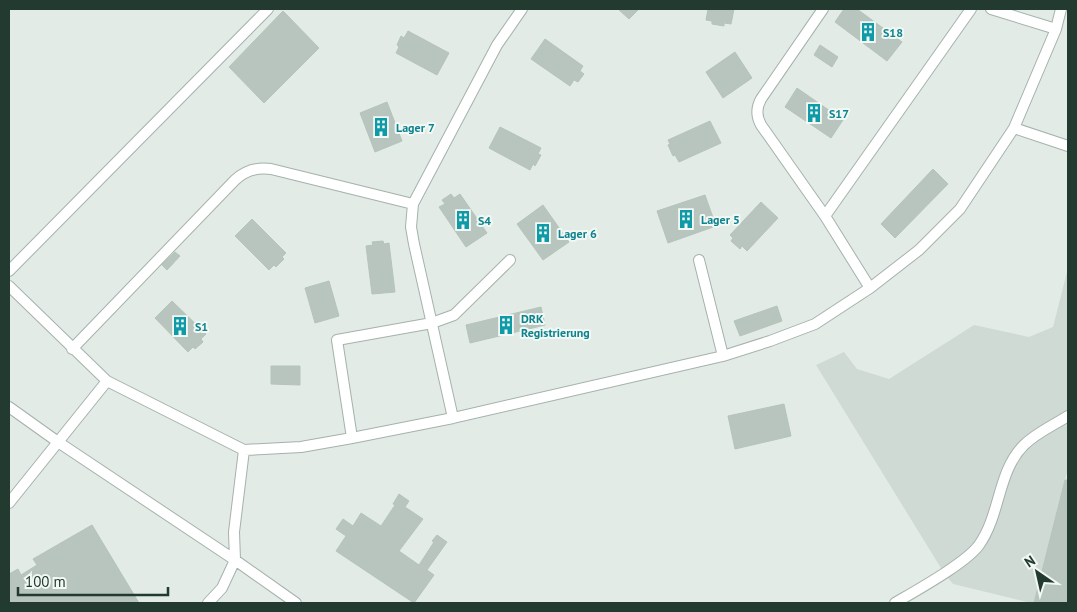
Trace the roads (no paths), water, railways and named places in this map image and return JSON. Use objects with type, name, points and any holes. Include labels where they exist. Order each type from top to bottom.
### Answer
[{"type":"street","points":[[9,271],[268,9]]},
{"type":"street","points":[[453,418],[414,244],[411,227],[413,204],[497,45],[522,9]]},
{"type":"street","points":[[823,9],[761,99],[757,112],[761,125],[825,216],[870,288]]},
{"type":"street","points":[[825,216],[971,9]]},
{"type":"street","points":[[991,9],[1056,28]]},
{"type":"street","points":[[9,286],[107,381],[244,450],[301,447],[352,438],[453,418],[723,356],[770,342],[815,324],[870,288],[919,250],[960,209],[1014,128],[1056,28],[1061,9]]},
{"type":"street","points":[[1014,128],[1068,146]]},
{"type":"street","points":[[72,349],[235,180],[249,170],[271,169],[413,204]]},
{"type":"street","points":[[352,438],[337,340],[432,323],[454,316],[510,260]]},
{"type":"street","points":[[699,260],[723,356]]},
{"type":"street","points":[[9,503],[107,381]]},
{"type":"street","points":[[9,407],[296,603]]},
{"type":"street","points":[[895,603],[953,566],[978,547],[992,523],[1008,466],[1024,444],[1068,416]]},
{"type":"street","points":[[208,603],[222,588],[235,560],[234,532],[244,450]]},
{"type":"place","name":"S18","points":[[868,32]]},
{"type":"place","name":"S17","points":[[814,113]]},
{"type":"place","name":"Lager 7","points":[[381,127]]},
{"type":"place","name":"Lager 5","points":[[686,219]]},
{"type":"place","name":"S4","points":[[463,220]]},
{"type":"place","name":"Lager 6","points":[[543,233]]},
{"type":"place","name":"DRK Registrierung","points":[[506,325]]},
{"type":"place","name":"S1","points":[[180,326]]}]
